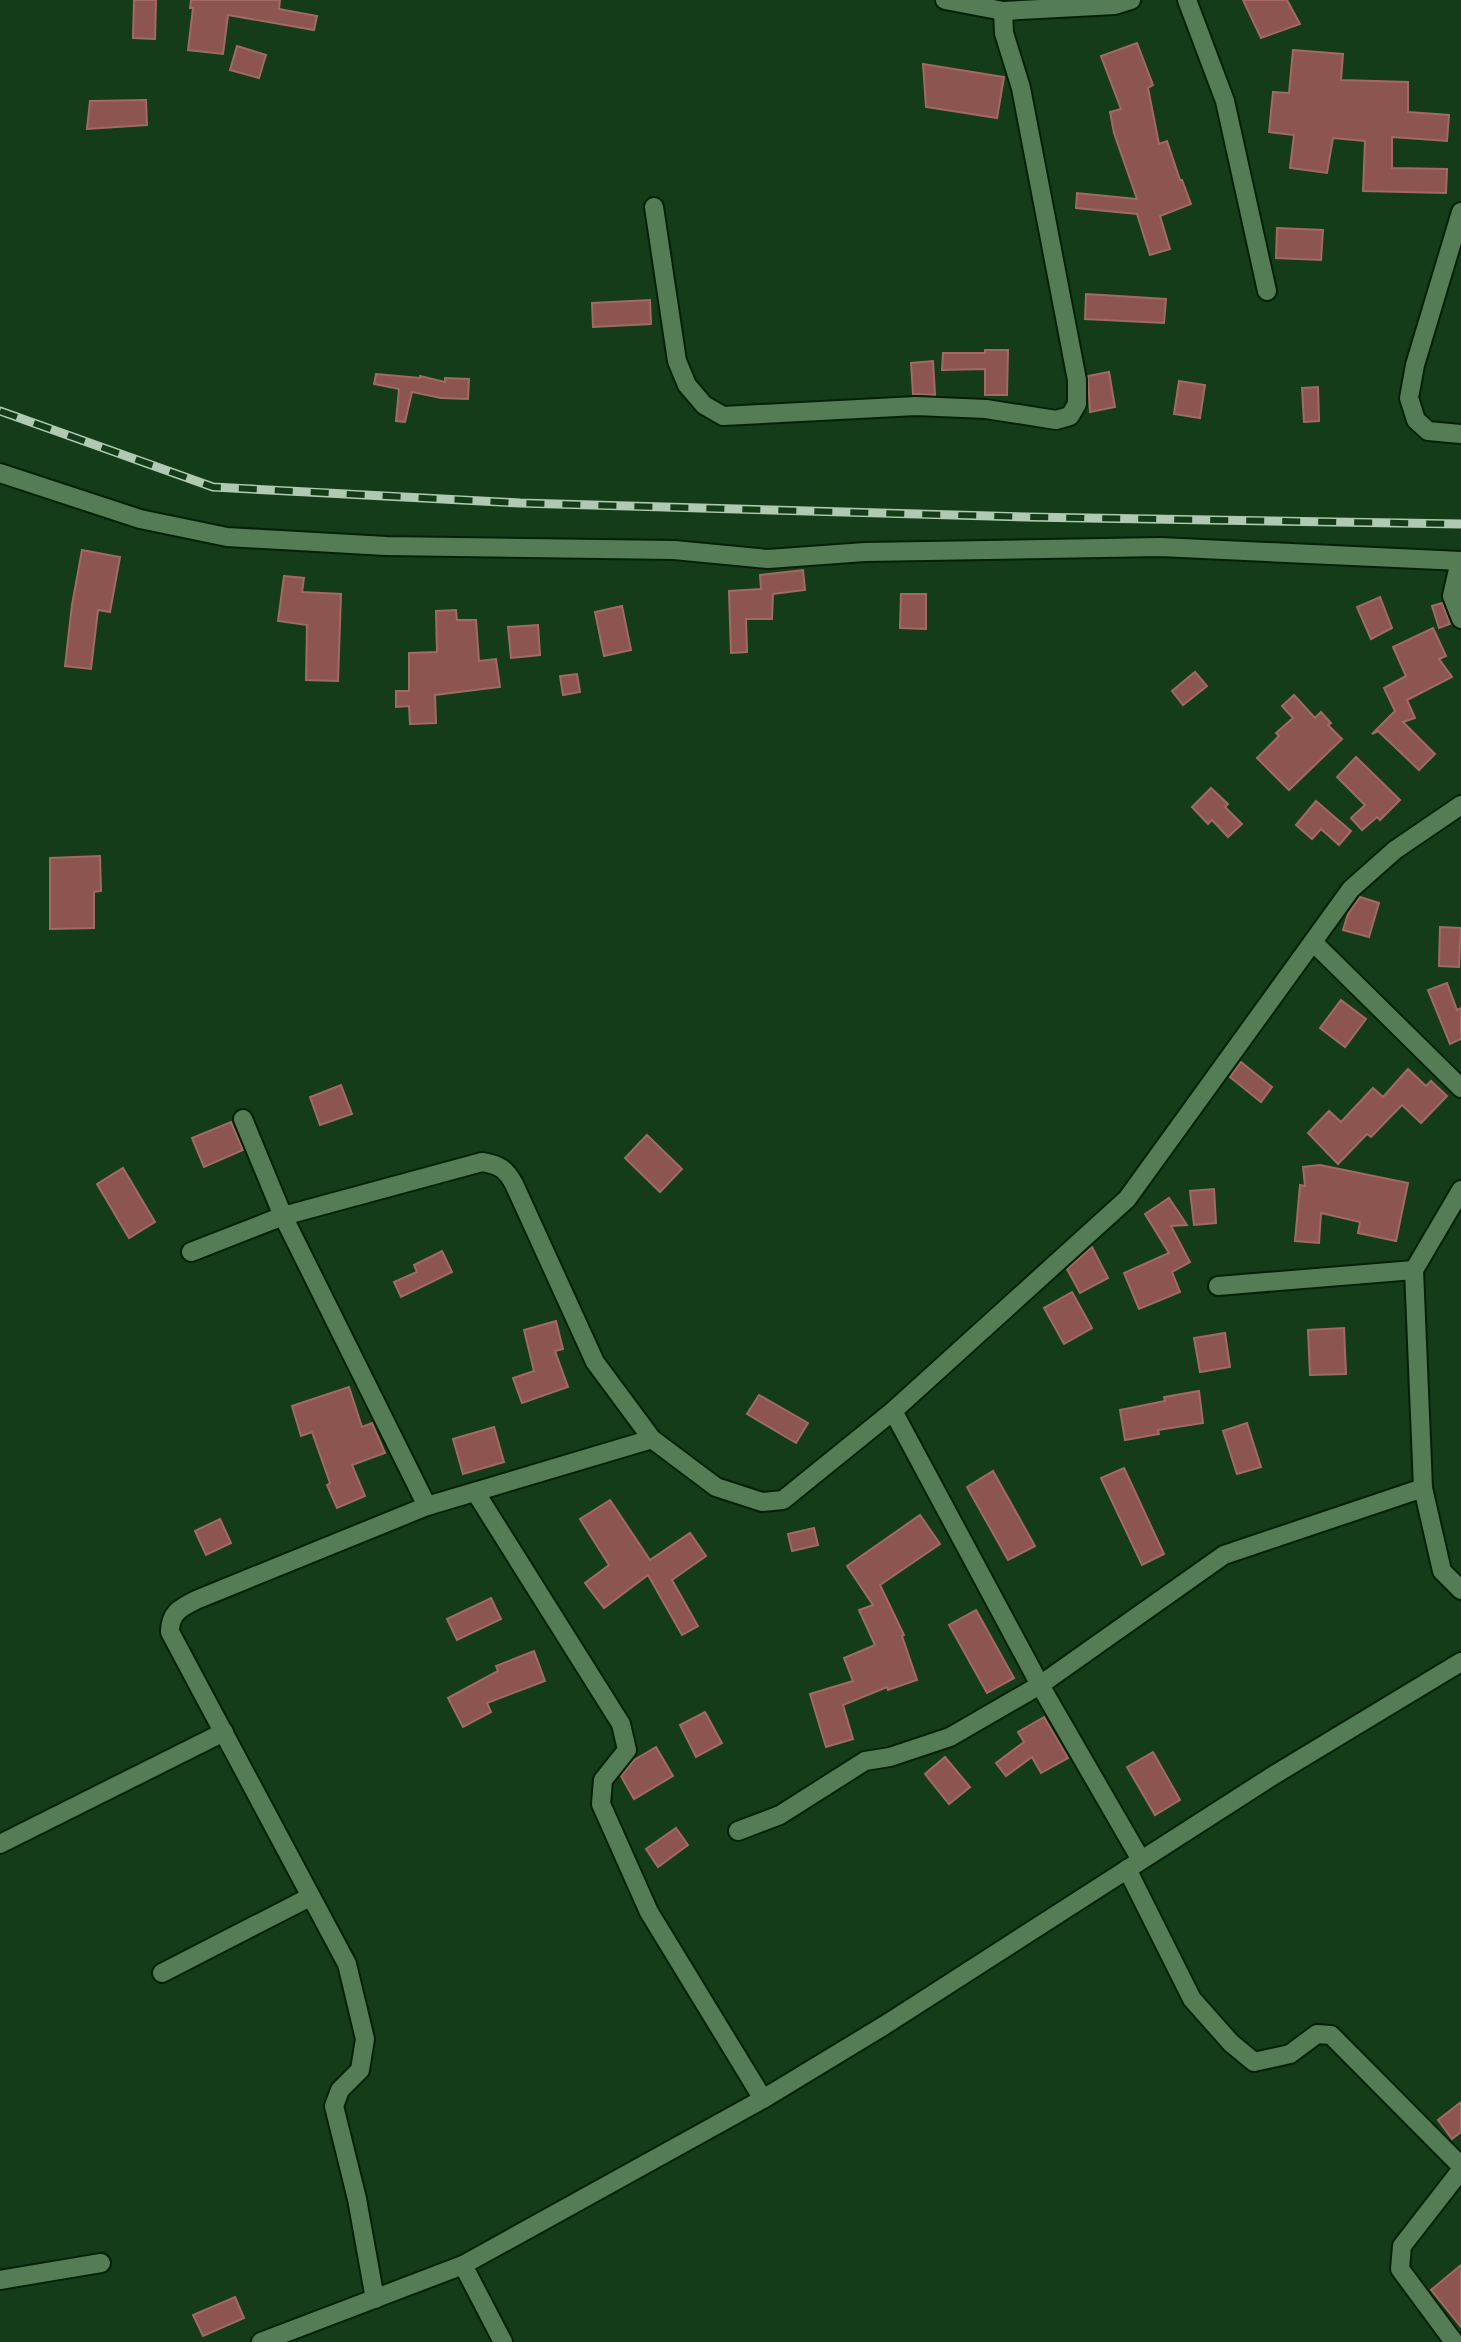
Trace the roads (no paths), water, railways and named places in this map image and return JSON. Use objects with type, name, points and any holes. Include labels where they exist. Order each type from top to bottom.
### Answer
[{"type":"street","points":[[945,0],[1003,11],[1115,5],[1131,0]]},
{"type":"street","points":[[1187,0],[1225,101],[1267,291]]},
{"type":"street","points":[[654,207],[677,361],[687,385],[704,405],[723,416],[916,406],[986,409],[1056,420],[1070,416],[1077,404],[1077,380],[1021,88],[1004,33],[1003,11]]},
{"type":"street","points":[[1461,212],[1415,365],[1409,398],[1416,420],[1428,431],[1461,434]]},
{"type":"street","points":[[0,473],[140,519],[227,537],[338,543],[674,550],[768,559],[865,552],[1160,547],[1460,561],[1452,596],[1461,619]]},
{"type":"street","points":[[191,1252],[283,1216],[482,1162],[498,1165],[507,1171],[514,1184],[595,1362],[652,1439],[716,1487],[762,1502],[783,1500],[893,1411],[1127,1199],[1351,889],[1395,850],[1461,805]]},
{"type":"street","points":[[1314,943],[1461,1088]]},
{"type":"street","points":[[243,1119],[283,1216],[427,1506]]},
{"type":"street","points":[[1461,1190],[1414,1270],[1423,1488],[1442,1571],[1461,1590]]},
{"type":"street","points":[[1218,1286],[1414,1270]]},
{"type":"street","points":[[893,1411],[1134,1864],[1192,1999],[1231,2043],[1254,2062],[1290,2054],[1317,2034],[1331,2035],[1461,2168],[1402,2246],[1400,2269],[1454,2342]]},
{"type":"street","points":[[375,2299],[357,2199],[334,2106],[340,2090],[360,2070],[365,2039],[347,1964],[170,1632],[170,1620],[177,1610],[427,1506],[652,1439]]},
{"type":"street","points":[[738,1831],[780,1815],[865,1761],[890,1757],[950,1737],[1040,1685],[1224,1555],[1423,1488]]},
{"type":"street","points":[[476,1493],[621,1724],[627,1750],[603,1780],[601,1804],[649,1912],[763,2099]]},
{"type":"street","points":[[261,2342],[463,2265],[763,2099],[885,2025],[1274,1775],[1461,1662]]},
{"type":"street","points":[[0,1844],[224,1732]]},
{"type":"street","points":[[162,1973],[310,1897]]},
{"type":"street","points":[[0,2280],[101,2263]]},
{"type":"street","points":[[463,2265],[503,2342]]},
{"type":"railway","points":[[0,411],[213,487],[520,503],[1026,517],[1461,524]]}]
